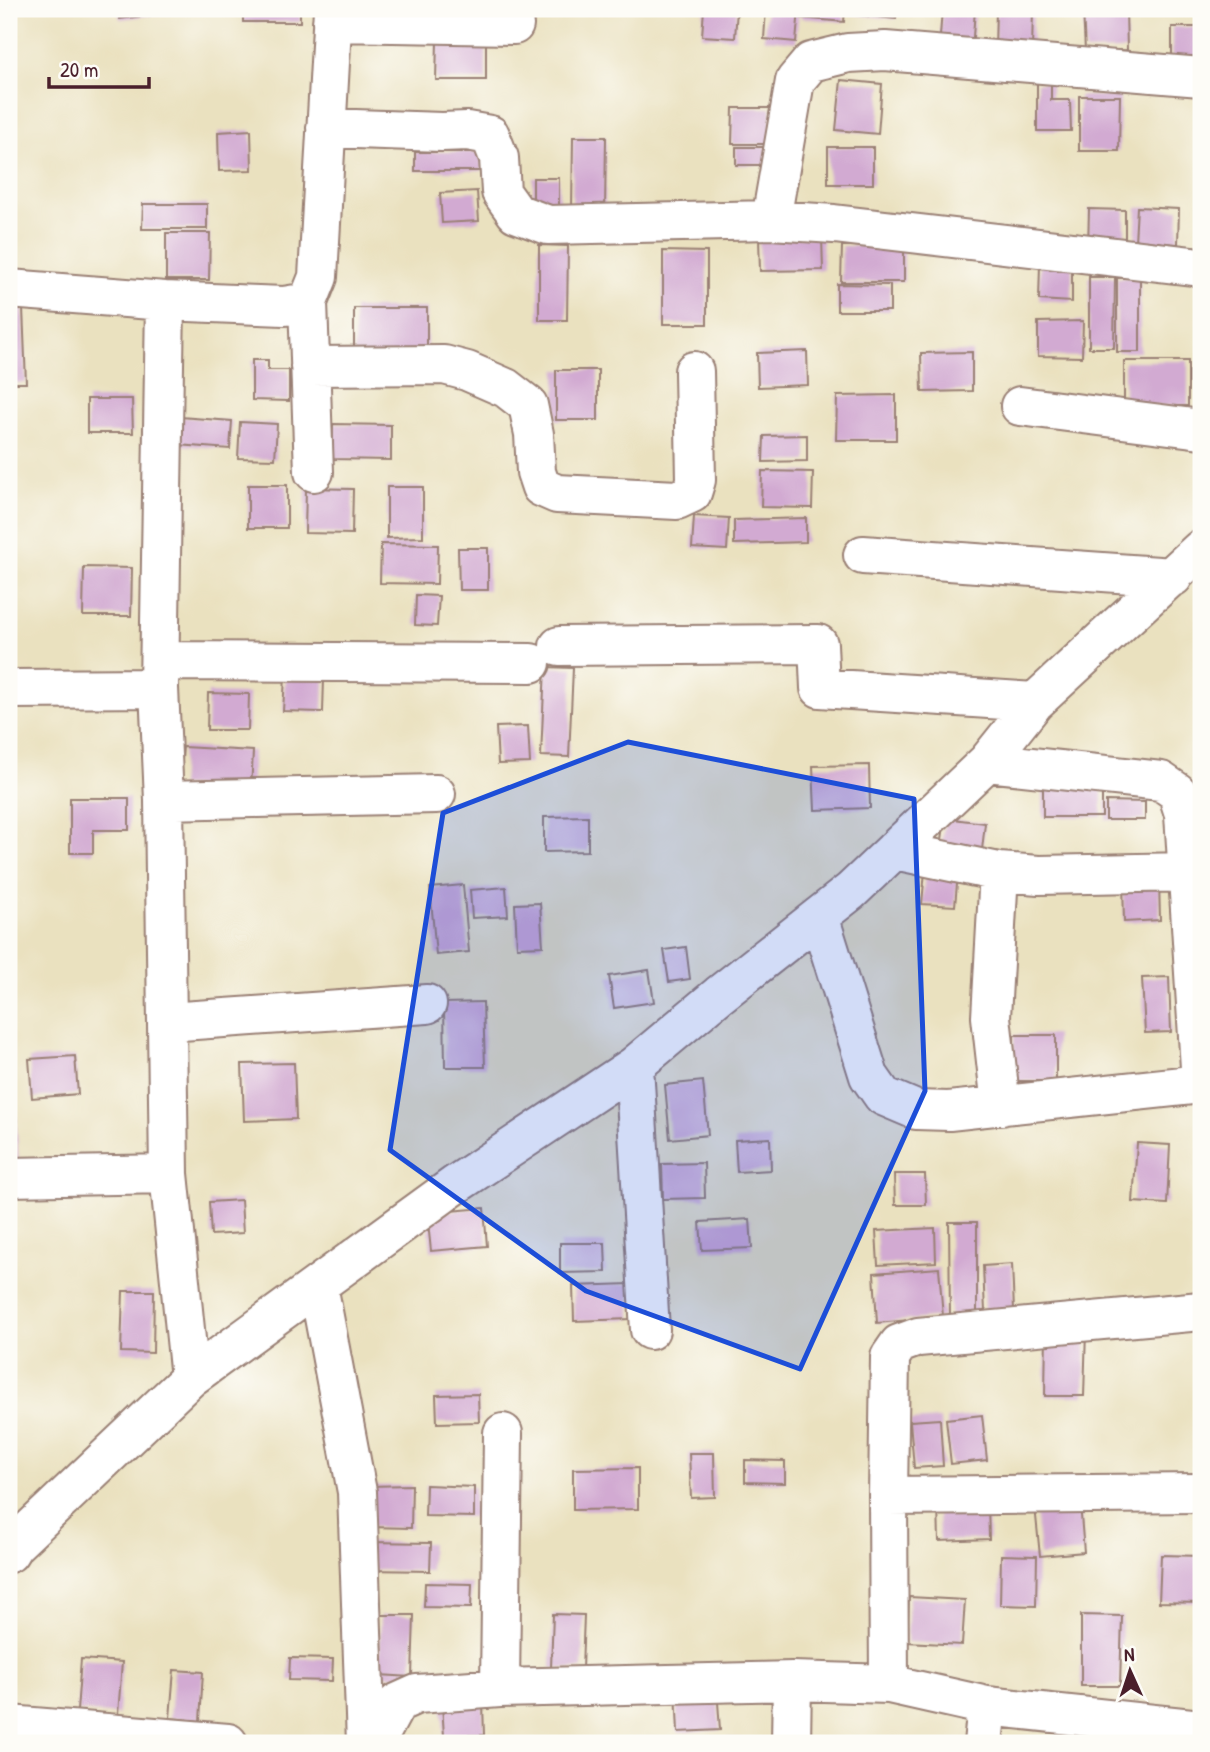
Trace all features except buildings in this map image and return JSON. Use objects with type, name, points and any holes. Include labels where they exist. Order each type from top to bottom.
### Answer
[{"type":"street","points":[[314,472],[308,302],[318,277],[332,15],[514,25]]},
{"type":"street","points":[[771,220],[795,82],[811,62],[848,53],[885,51],[1201,77]]},
{"type":"street","points":[[326,128],[467,131],[490,135],[499,158],[501,192],[516,213],[548,225],[771,220],[834,224],[1201,267]]},
{"type":"street","points":[[9,289],[165,301],[284,306],[308,302]]},
{"type":"street","points":[[165,301],[160,675],[169,1174],[190,1378]]},
{"type":"street","points":[[310,366],[444,365],[467,371],[506,388],[528,405],[534,434],[536,472],[541,487],[557,495],[677,500],[692,493],[696,480],[694,371]]},
{"type":"street","points":[[1020,406],[1201,429]]},
{"type":"street","points":[[9,1553],[51,1509],[190,1378],[455,1185],[634,1066],[851,891],[987,762],[1035,702],[1201,549]]},
{"type":"street","points":[[863,555],[1173,577]]},
{"type":"street","points":[[9,689],[160,675],[818,644],[820,688],[1035,702]]},
{"type":"street","points":[[819,916],[869,1076],[883,1096],[916,1110],[949,1111],[1201,1084],[1184,814],[1177,792],[1161,781],[987,762]]},
{"type":"street","points":[[164,800],[436,794]]},
{"type":"street","points":[[894,850],[999,872],[1039,875],[1188,872]]},
{"type":"street","points":[[999,872],[991,1017],[1001,1106]]},
{"type":"street","points":[[167,1022],[427,1004]]},
{"type":"street","points":[[634,1066],[650,1330]]},
{"type":"street","points":[[9,1177],[169,1174]]},
{"type":"street","points":[[318,1285],[357,1492],[368,1743]]},
{"type":"street","points":[[889,1684],[890,1357],[899,1345],[918,1337],[1201,1311]]},
{"type":"street","points":[[500,1688],[503,1433]]},
{"type":"street","points":[[888,1496],[1201,1493]]},
{"type":"street","points":[[368,1743],[383,1730],[397,1703],[417,1695],[500,1688],[792,1681],[889,1684],[987,1706],[1201,1729]]},
{"type":"street","points":[[791,1743],[792,1681]]},
{"type":"street","points":[[983,1743],[987,1706]]},
{"type":"street","points":[[9,1725],[229,1743]]},
{"type":"highlighted area","points":[[628,742],[914,799],[925,1091],[800,1369],[586,1291],[390,1150],[443,813]]}]
